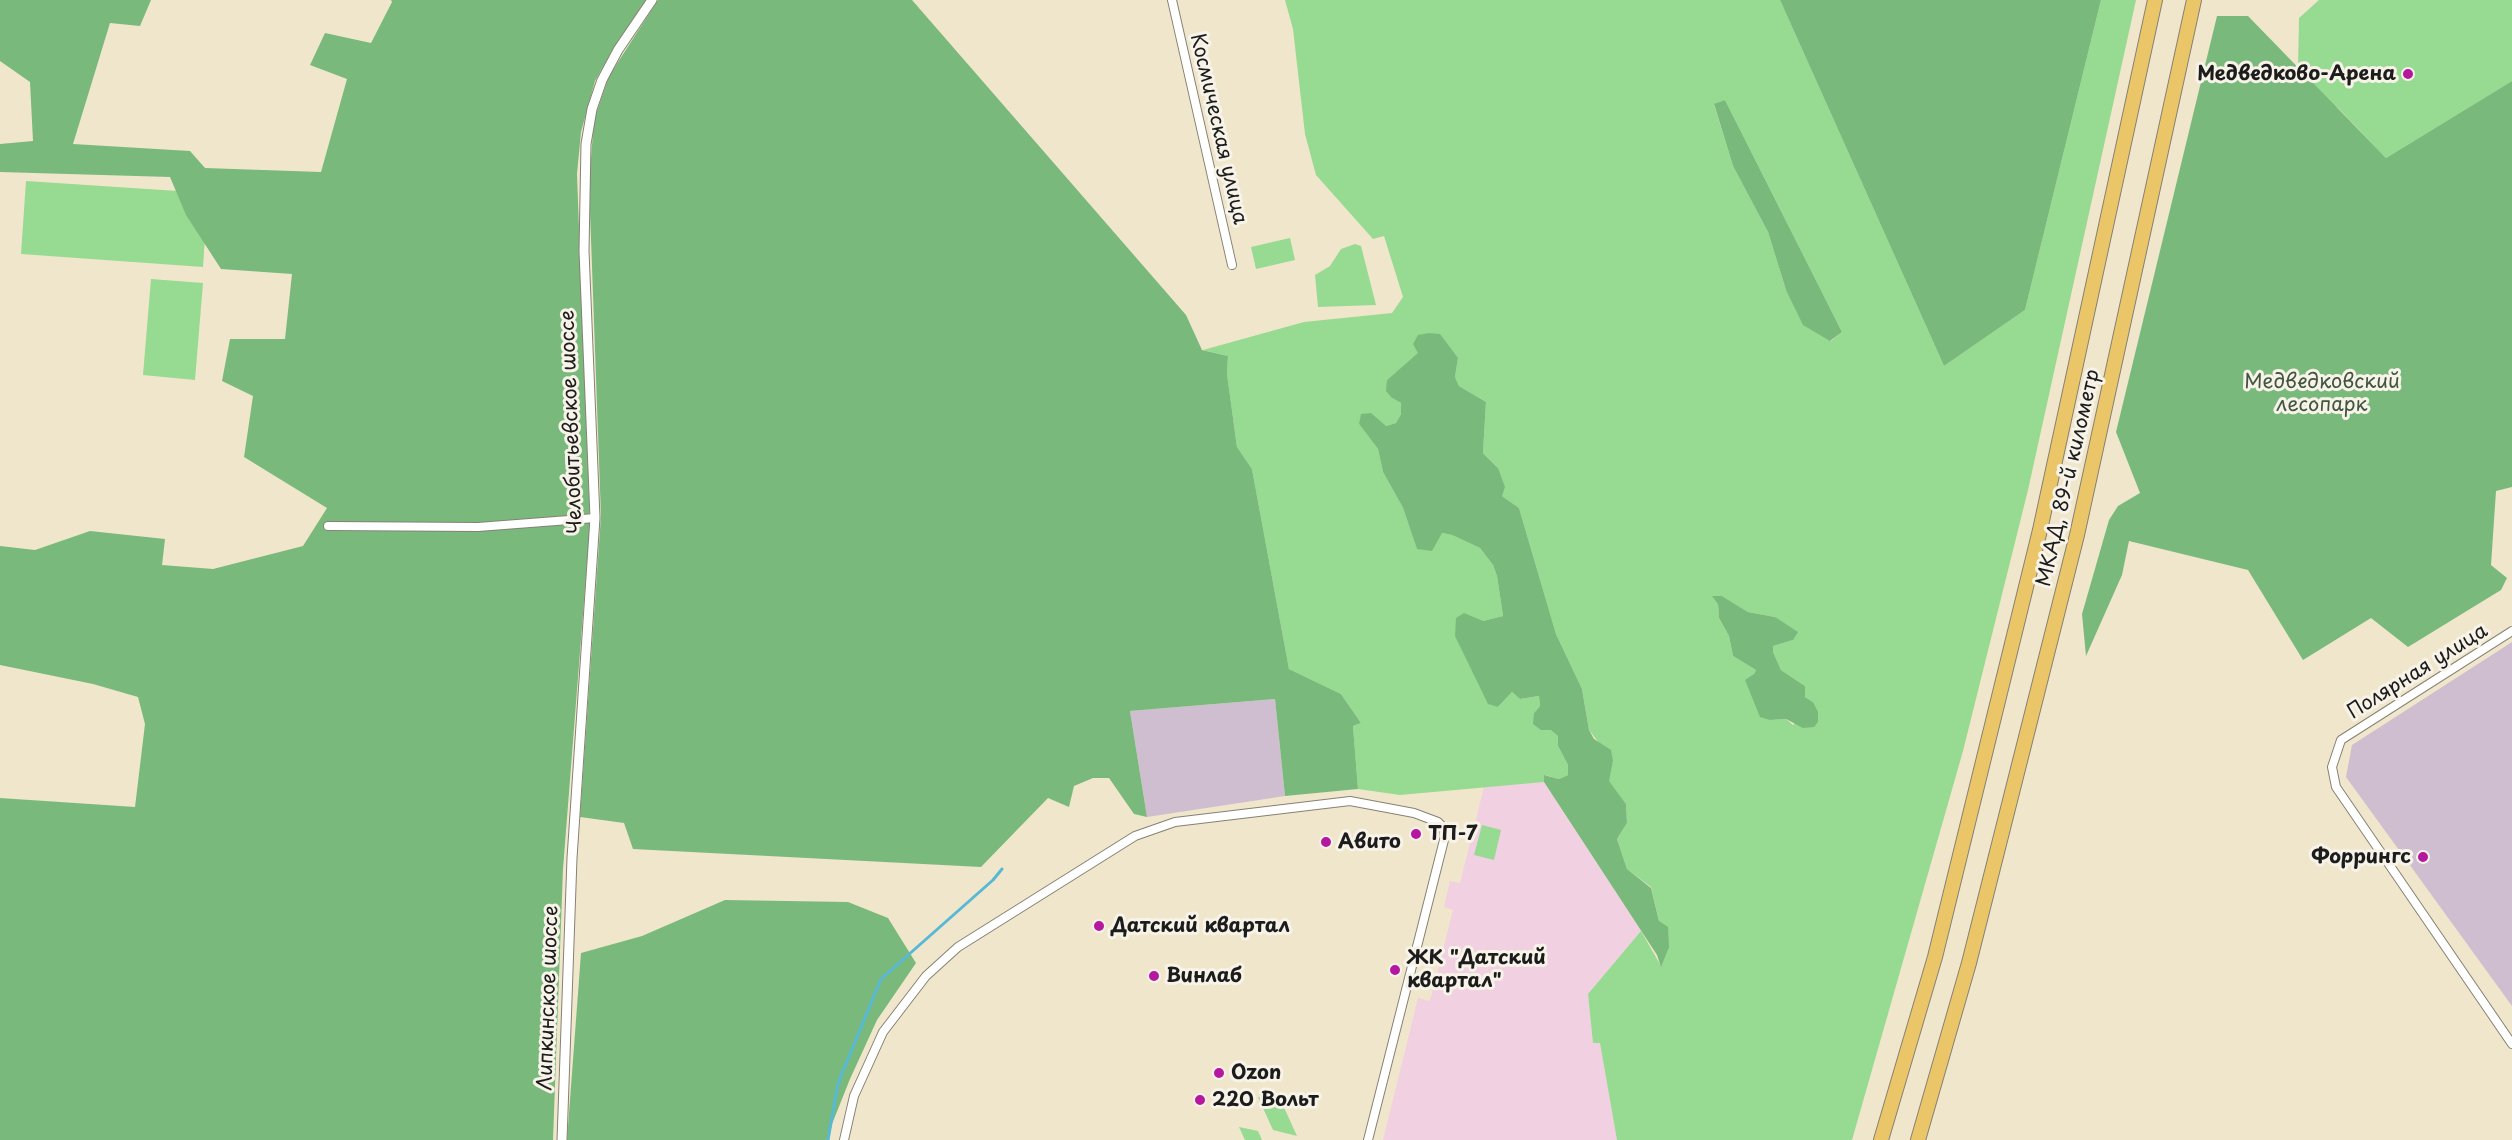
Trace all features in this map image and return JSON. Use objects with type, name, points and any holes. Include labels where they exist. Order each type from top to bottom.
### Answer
[{"type":"highway","name":"МКАД, 89-й километр","points":[[1881,1140],[1935,957],[2043,519],[2155,0]]},
{"type":"highway","name":"МКАД, 89-й километр","points":[[1918,1140],[1969,963],[2077,536],[2194,0]]},
{"type":"street","name":"Челобитьевское шоссе","points":[[572,858],[595,518],[584,251],[586,144],[592,109],[602,80],[618,50],[652,0]]},
{"type":"street","name":"Космическая улица","points":[[1172,0],[1232,265]]},
{"type":"street","points":[[328,526],[478,527],[595,518]]},
{"type":"street","name":"Полярная улица","points":[[2512,631],[2341,740],[2332,767],[2336,787],[2512,1044]]},
{"type":"street","points":[[843,1140],[854,1096],[883,1032],[926,976],[958,947],[1135,836],[1175,822],[1350,801],[1414,813],[1438,822],[1443,827],[1445,836],[1368,1140]]},
{"type":"street","name":"Липкинское шоссе","points":[[562,1140],[572,858]]},
{"type":"shaded area","points":[[2512,642],[2512,1006],[2346,777],[2352,745]]},
{"type":"shaded area","points":[[1275,699],[1285,796],[1147,817],[1130,711]]},
{"type":"shaded area","points":[[1544,782],[1641,931],[1588,994],[1593,1043],[1600,1042],[1617,1140],[1383,1140],[1418,998],[1430,1001],[1453,910],[1444,907],[1450,881],[1460,883],[1484,787]]},
{"type":"green space","points":[[0,0],[151,0],[140,26],[110,23],[73,144],[190,151],[205,168],[321,172],[347,79],[310,65],[325,33],[371,43],[391,0],[646,0],[613,49],[595,81],[581,132],[577,174],[590,524],[563,869],[553,1140],[0,1140],[0,798],[135,807],[145,724],[138,697],[93,684],[0,665],[0,546],[35,550],[90,531],[165,539],[162,565],[213,569],[303,546],[327,508],[244,457],[253,396],[222,381],[230,339],[285,339],[292,274],[221,269],[186,215],[170,177],[0,172],[0,144],[33,141],[30,82],[0,61]]},
{"type":"green space","points":[[658,0],[912,0],[1186,315],[1202,350],[1228,356],[1227,374],[1237,447],[1252,469],[1289,669],[1341,694],[1361,723],[1353,726],[1358,789],[1285,796],[1275,699],[1130,711],[1147,817],[1134,814],[1109,778],[1093,778],[1074,786],[1069,807],[1048,798],[981,867],[633,849],[624,823],[580,817],[601,516],[589,184],[594,120],[609,76]]},
{"type":"green space","points":[[1285,0],[1780,0],[1944,366],[2025,310],[2101,0],[2136,0],[2028,490],[1963,751],[1852,1140],[1617,1140],[1600,1043],[1593,1043],[1588,994],[1641,931],[1661,966],[1659,921],[1651,887],[1627,869],[1617,839],[1627,823],[1626,804],[1608,781],[1613,761],[1589,730],[1582,689],[1556,634],[1519,508],[1502,496],[1498,468],[1483,453],[1486,402],[1459,386],[1455,377],[1458,358],[1419,353],[1387,380],[1392,398],[1401,403],[1401,414],[1396,423],[1386,426],[1359,424],[1378,449],[1383,472],[1403,508],[1417,548],[1442,533],[1452,535],[1480,548],[1493,565],[1497,576],[1503,616],[1483,621],[1498,707],[1512,692],[1520,699],[1539,696],[1540,706],[1534,713],[1558,736],[1558,746],[1568,765],[1568,775],[1559,779],[1545,775],[1544,782],[1400,795],[1358,789],[1353,726],[1361,723],[1341,694],[1289,669],[1252,469],[1237,447],[1227,374],[1228,356],[1203,350],[1304,322],[1392,313],[1403,297],[1384,236],[1373,239],[1316,175],[1305,134],[1293,29]],"holes":[[[1725,100],[1842,332],[1831,341],[1786,290],[1768,232],[1733,166],[1714,105]],[[1722,596],[1748,612],[1775,617],[1793,640],[1773,646],[1773,652],[1781,670],[1805,686],[1805,697],[1813,702],[1793,725],[1786,719],[1770,720],[1754,674],[1756,670],[1733,656],[1729,636],[1719,618],[1718,604]]]},
{"type":"green space","points":[[1780,0],[2101,0],[2025,310],[1944,366]]},
{"type":"green space","name":"Медведково-Арена","points":[[2319,0],[2512,0],[2512,81],[2386,158],[2338,108],[2329,104],[2298,66],[2299,18]]},
{"type":"green space","name":"Медведковский лесопарк","points":[[2217,16],[2248,16],[2386,158],[2512,81],[2512,487],[2496,491],[2491,565],[2507,578],[2501,590],[2408,647],[2371,618],[2303,660],[2248,570],[2129,541],[2122,575],[2086,656],[2082,614],[2109,520],[2118,506],[2140,493],[2116,432]]},
{"type":"green space","points":[[1725,100],[1842,332],[1830,341],[1803,325],[1786,290],[1768,232],[1733,166],[1714,104]]},
{"type":"green space","points":[[26,181],[208,193],[203,267],[21,254]]},
{"type":"green space","points":[[1290,238],[1295,260],[1256,269],[1251,247]]},
{"type":"green space","points":[[1355,244],[1361,246],[1376,305],[1318,307],[1315,275],[1330,266],[1341,249]]},
{"type":"green space","points":[[151,279],[203,283],[195,380],[143,375]]},
{"type":"green space","points":[[1440,334],[1458,358],[1455,377],[1459,386],[1486,402],[1483,453],[1498,468],[1505,487],[1502,496],[1519,508],[1556,634],[1582,689],[1589,730],[1594,739],[1611,750],[1613,761],[1609,781],[1626,804],[1627,823],[1617,839],[1627,869],[1651,888],[1659,921],[1668,927],[1669,947],[1661,967],[1657,955],[1544,782],[1544,775],[1559,779],[1568,775],[1568,765],[1558,746],[1558,736],[1551,730],[1541,730],[1533,724],[1534,713],[1540,706],[1539,696],[1520,699],[1512,692],[1498,707],[1488,704],[1455,636],[1456,618],[1464,613],[1483,621],[1503,616],[1497,576],[1493,565],[1480,548],[1452,535],[1442,533],[1432,551],[1417,549],[1403,508],[1383,472],[1378,449],[1359,424],[1361,414],[1371,413],[1386,426],[1396,423],[1401,414],[1401,403],[1386,391],[1387,380],[1418,353],[1413,344],[1418,335]]},
{"type":"green space","points":[[1712,596],[1722,596],[1748,612],[1775,617],[1798,632],[1793,640],[1773,646],[1773,652],[1781,670],[1805,686],[1805,697],[1813,702],[1818,712],[1818,722],[1814,727],[1803,728],[1786,719],[1770,720],[1760,717],[1745,680],[1756,670],[1733,656],[1729,636],[1719,618],[1718,604]]},
{"type":"green space","points":[[1482,825],[1501,830],[1494,860],[1474,855]]},
{"type":"green space","points":[[725,900],[848,902],[888,918],[916,963],[877,1020],[832,1124],[829,1140],[567,1140],[581,953],[642,936]]},
{"type":"green space","points":[[1258,1097],[1282,1103],[1297,1136],[1273,1130]]},
{"type":"green space","points":[[1239,1127],[1258,1131],[1262,1140],[1245,1140]]},
{"type":"waterway","points":[[828,1140],[838,1083],[881,979],[993,880],[1002,869]]},
{"type":"place","name":"Медведково-Арена","points":[[2408,74]]},
{"type":"place","name":"ТП-7","points":[[1416,834]]},
{"type":"place","name":"Авито","points":[[1326,842]]},
{"type":"place","name":"Форрингс","points":[[2423,857]]},
{"type":"place","name":"Датский квартал","points":[[1099,926]]},
{"type":"place","name":"ЖК \"Датский квартал\"","points":[[1395,970]]},
{"type":"place","name":"Винлаб","points":[[1154,976]]},
{"type":"place","name":"Ozon","points":[[1219,1073]]},
{"type":"place","name":"220 Вольт","points":[[1200,1100]]}]
